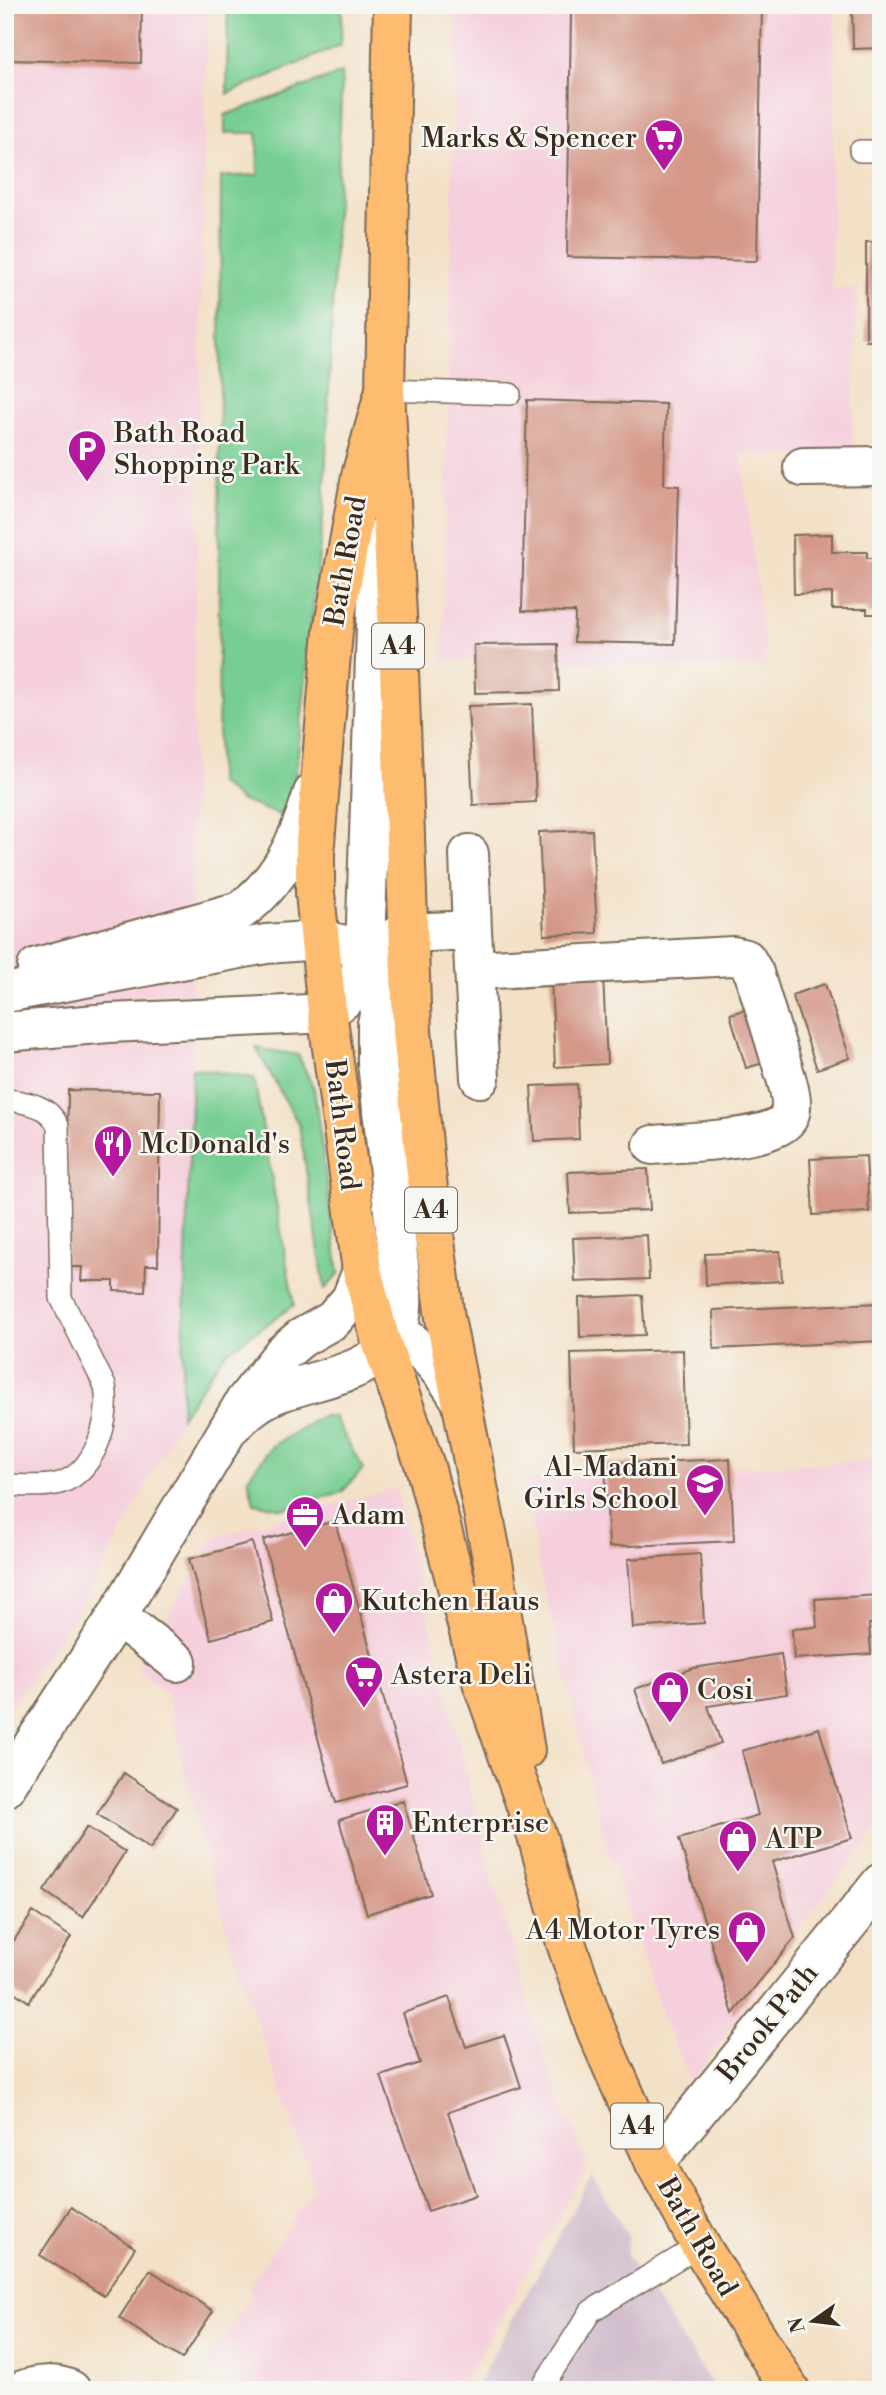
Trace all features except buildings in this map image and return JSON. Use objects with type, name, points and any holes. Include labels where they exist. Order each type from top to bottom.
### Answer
[{"type":"main road","name":"Bath Road","points":[[393,5],[385,390],[397,614],[412,1021],[425,1165],[445,1318],[514,1680],[538,1839]]},
{"type":"main road","name":"Bath Road","points":[[385,390],[361,476],[333,631],[319,774],[314,866],[327,1011],[362,1271],[385,1333],[407,1415],[425,1466],[483,1685],[538,1839],[566,1943],[596,2030],[654,2163],[700,2245],[790,2390]]},
{"type":"street","points":[[228,1429],[251,1407],[278,1392],[363,1365],[385,1333],[402,1293],[377,1063],[385,390]]},
{"type":"street","points":[[803,467],[881,466]]},
{"type":"street","points":[[5,977],[240,911],[264,891],[289,858],[319,774]]},
{"type":"street","points":[[469,854],[480,1078]]},
{"type":"street","points":[[5,1032],[109,1023],[327,1011],[351,995],[361,974],[377,961],[407,918],[472,930]]},
{"type":"street","points":[[5,993],[232,949],[320,940],[343,942],[377,961],[400,985],[412,1021]]},
{"type":"street","points":[[474,970],[733,956],[746,960],[754,973],[788,1081],[790,1114],[782,1125],[761,1133],[653,1145]]},
{"type":"street","points":[[261,1016],[296,1029],[318,1045],[327,1060],[338,1097]]},
{"type":"street","points":[[5,1788],[117,1616],[245,1401],[283,1353],[301,1338],[333,1320],[351,1299],[362,1271]]},
{"type":"street","points":[[333,1320],[385,1333],[442,1370],[460,1399]]},
{"type":"street","points":[[335,1376],[366,1381],[385,1391],[407,1415]]},
{"type":"street","points":[[117,1616],[177,1662]]},
{"type":"street","name":"Brook Path","points":[[654,2163],[881,1883]]},
{"type":"street","points":[[23,2390],[34,2385],[61,2386],[71,2390]]},
{"type":"lane","points":[[385,390],[510,394]]},
{"type":"lane","points":[[5,1485],[50,1485],[73,1477],[97,1444],[107,1414],[105,1386],[61,1298],[58,1126],[55,1118],[35,1104],[8,1100]]},
{"type":"lane","points":[[540,2390],[591,2311],[700,2245]]},
{"type":"shaded area","name":"Bath Road Shopping Park","points":[[5,5],[207,5],[192,812],[192,1068],[181,1417],[91,1591],[5,1715]]},
{"type":"shaded area","points":[[456,5],[835,5],[831,288],[857,289],[852,458],[741,454],[767,667],[442,661]]},
{"type":"shaded area","points":[[881,1460],[881,1825],[810,1914],[691,2083],[662,2016],[605,1842],[539,1568],[523,1480]]},
{"type":"shaded area","points":[[396,1488],[495,1889],[542,2050],[587,2166],[460,2390],[248,2390],[206,2362],[253,2293],[248,2289],[314,2187],[233,1952],[194,1813],[167,1693],[136,1669],[215,1536]]},
{"type":"shaded area","points":[[592,2175],[628,2236],[627,2257],[716,2390],[474,2390]]},
{"type":"green space","points":[[228,5],[342,5],[341,45],[227,94]]},
{"type":"green space","points":[[342,73],[324,507],[291,819],[240,800],[218,782],[221,177],[258,175],[257,133],[225,133],[225,115]]},
{"type":"green space","points":[[256,1048],[298,1055],[314,1089],[339,1274],[325,1289],[299,1125]]},
{"type":"green space","points":[[192,1068],[254,1078],[294,1305],[224,1354],[181,1417]]},
{"type":"green space","points":[[322,1416],[334,1417],[363,1469],[342,1492],[283,1509],[254,1503],[248,1478],[272,1446]]},
{"type":"place","name":"Marks & Spencer","points":[[664,172]]},
{"type":"place","name":"Bath Road Shopping Park","points":[[87,483]]},
{"type":"place","name":"McDonald's","points":[[113,1178]]},
{"type":"place","name":"Al-Madani Girls School","points":[[705,1517]]},
{"type":"place","name":"Adam","points":[[305,1549]]},
{"type":"place","name":"Kutchen Haus","points":[[334,1635]]},
{"type":"place","name":"Astera Deli","points":[[364,1709]]},
{"type":"place","name":"Cosi","points":[[670,1724]]},
{"type":"place","name":"Enterprise","points":[[385,1857]]},
{"type":"place","name":"ATP","points":[[738,1873]]},
{"type":"place","name":"A4 Motor Tyres","points":[[747,1964]]}]
